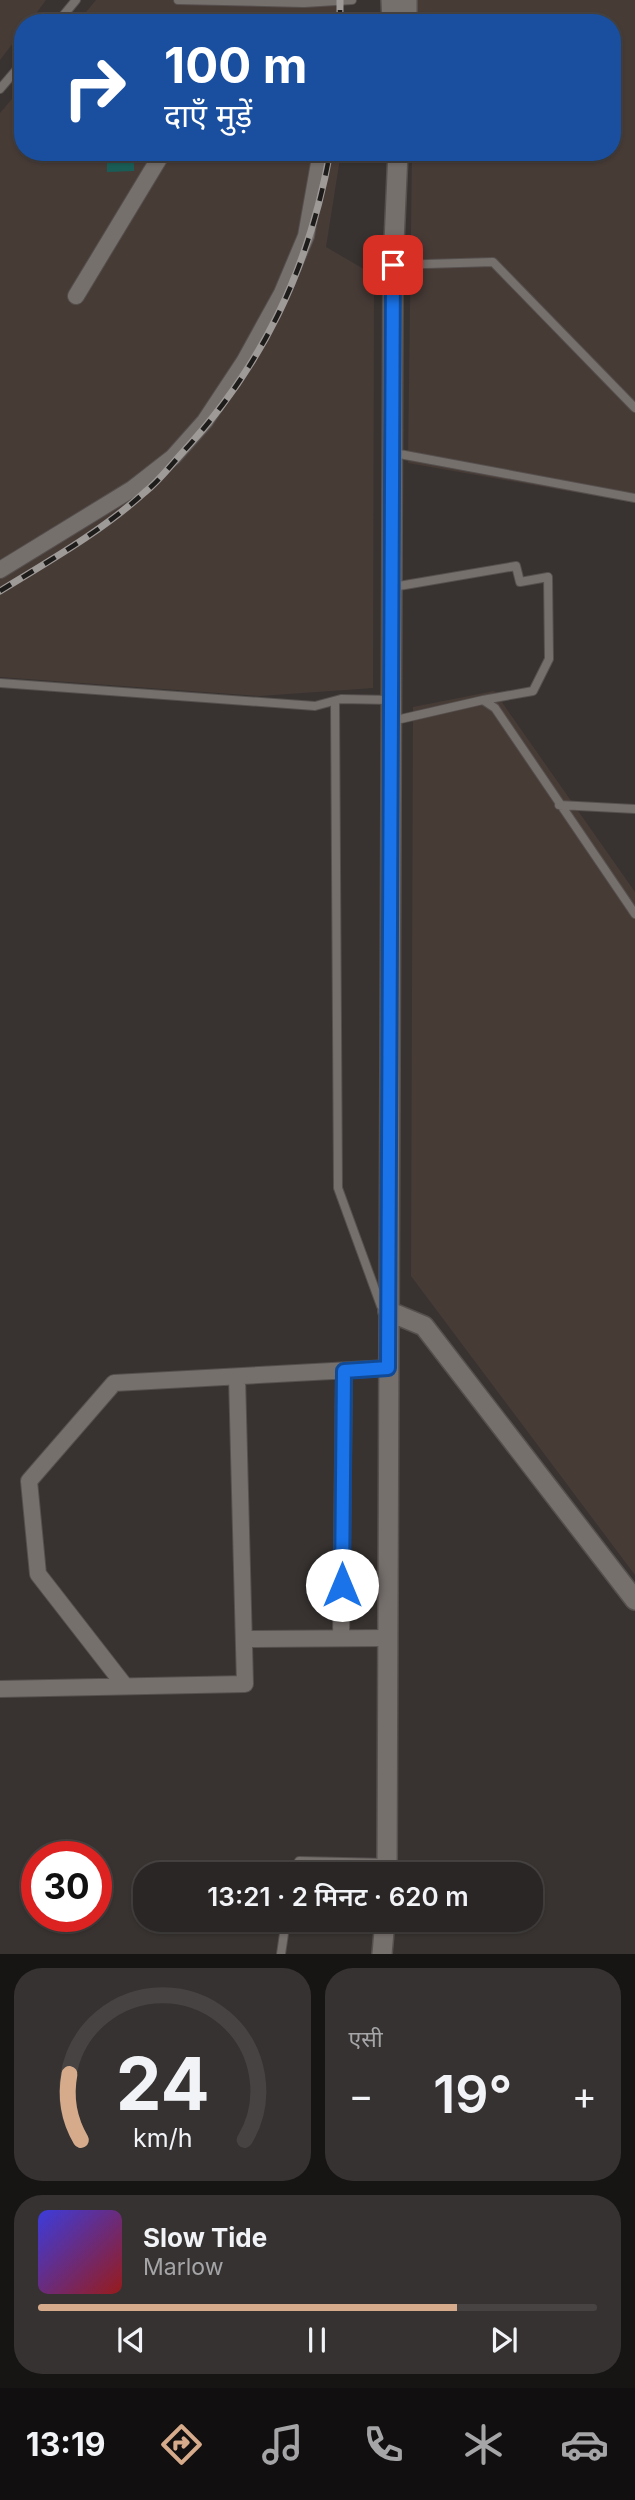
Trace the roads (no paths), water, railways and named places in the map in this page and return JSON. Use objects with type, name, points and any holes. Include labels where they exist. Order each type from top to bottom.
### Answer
[{"type":"street","points":[[76,296],[158,161]]},
{"type":"street","points":[[0,570],[132,489],[173,457],[205,421],[251,350],[282,293],[306,236],[319,161]]},
{"type":"street","points":[[388,1862],[393,265],[398,161]]},
{"type":"street","points":[[388,1311],[424,1326],[635,1600]]},
{"type":"street","points":[[125,1686],[38,1574],[29,1481],[114,1383],[388,1368]]},
{"type":"street","points":[[341,1638],[344,1371]]},
{"type":"street","points":[[0,1689],[245,1684],[237,1377]]},
{"type":"street","points":[[244,1639],[389,1638]]},
{"type":"street","points":[[382,1954],[385,1932]]},
{"type":"lane","points":[[64,14],[76,0]]},
{"type":"lane","points":[[178,0],[304,3],[352,0]]},
{"type":"lane","points":[[0,89],[14,73]]},
{"type":"lane","points":[[393,265],[493,262],[635,408]]},
{"type":"lane","points":[[394,453],[635,498]]},
{"type":"lane","points":[[392,721],[533,691],[549,659],[548,577],[520,582],[516,566],[393,587]]},
{"type":"lane","points":[[0,683],[315,706],[335,701],[392,699]]},
{"type":"lane","points":[[483,700],[495,708],[635,914]]},
{"type":"lane","points":[[335,701],[338,1188],[381,1306],[388,1311]]},
{"type":"lane","points":[[559,805],[635,808]]},
{"type":"lane","points":[[281,1954],[284,1932]]},
{"type":"railway","points":[[340,0],[340,14]]},
{"type":"railway","points":[[0,591],[75,545],[150,488],[236,386],[278,314],[295,276],[321,195],[328,161]]}]
